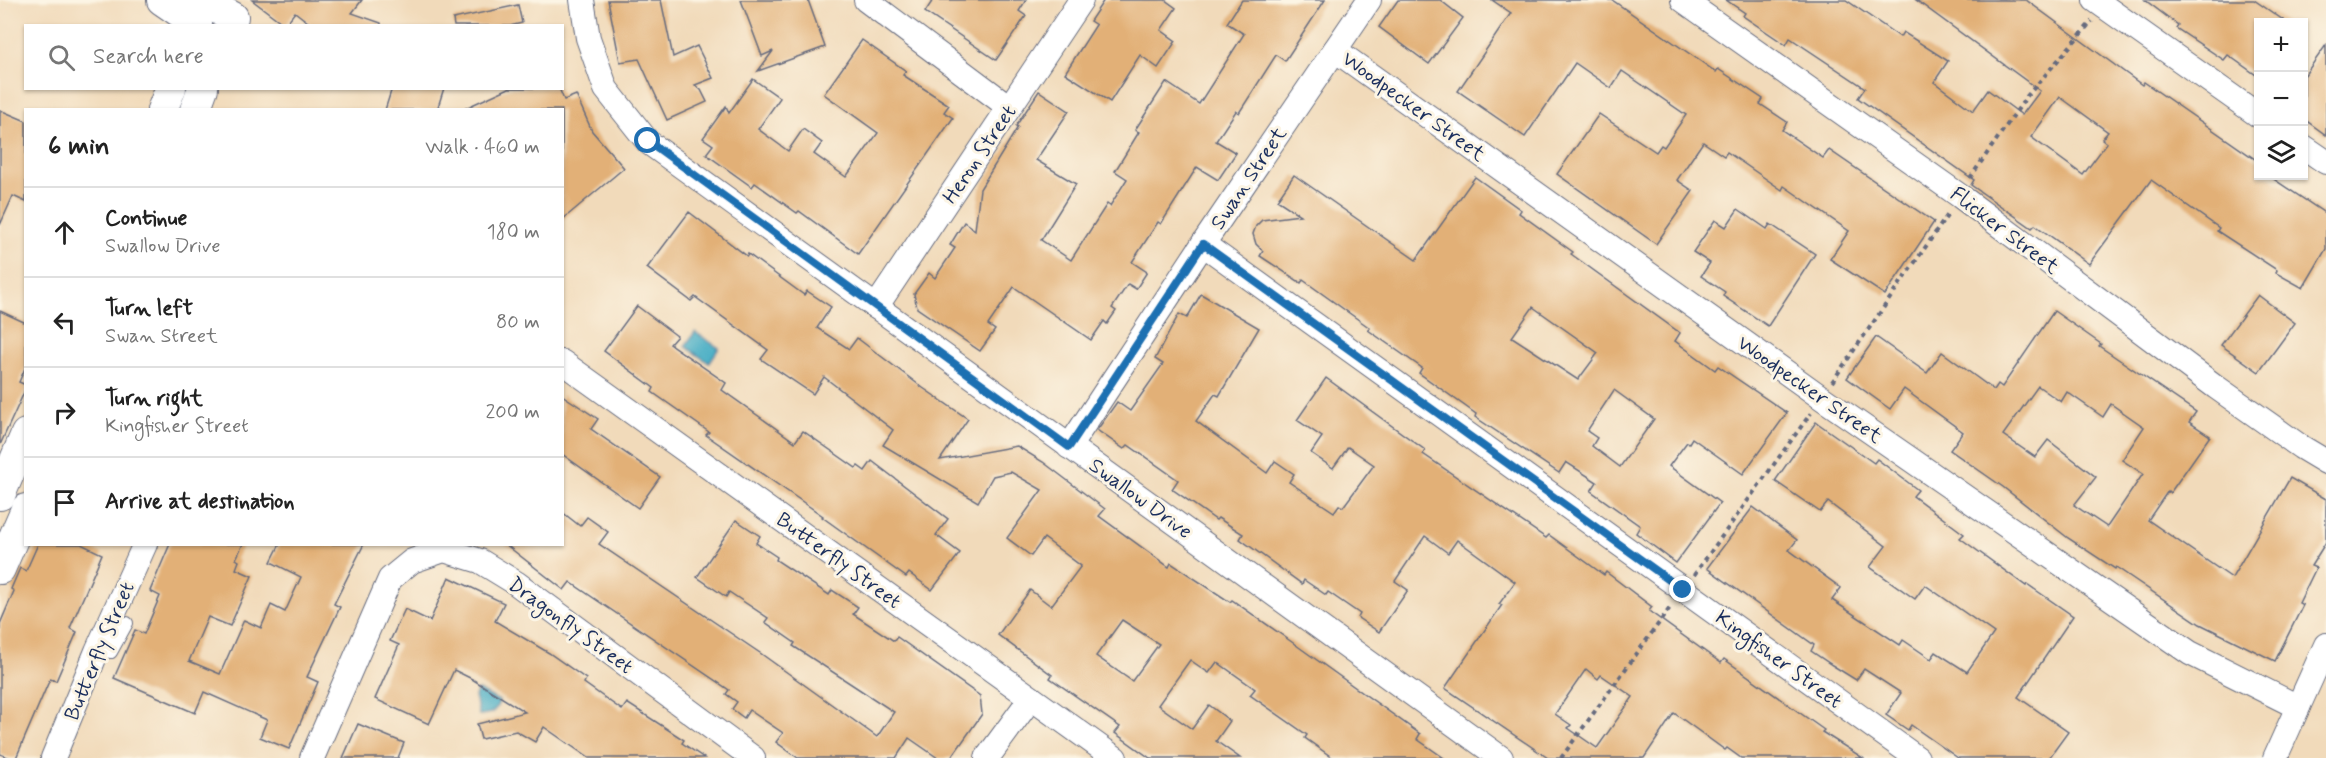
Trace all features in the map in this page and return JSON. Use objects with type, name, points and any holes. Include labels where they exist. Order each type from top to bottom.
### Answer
[{"type":"street","points":[[162,0],[213,12]]},
{"type":"street","name":"Swallow Drive","points":[[582,0],[588,38],[606,89],[648,141],[1501,758]]},
{"type":"street","points":[[866,0],[1009,107]]},
{"type":"street","name":"Heron Street","points":[[876,307],[1081,0]]},
{"type":"street","name":"Swan Street","points":[[1069,447],[1203,244],[1369,0]]},
{"type":"street","name":"Flicker Street","points":[[1683,0],[1960,196],[2216,387],[2326,462]]},
{"type":"street","points":[[2095,0],[2254,111]]},
{"type":"street","name":"Woodpecker Street","points":[[1335,50],[1822,398],[2190,653],[2298,707]]},
{"type":"street","points":[[163,108],[170,90]]},
{"type":"street","points":[[196,108],[202,90]]},
{"type":"street","points":[[2308,150],[2326,162]]},
{"type":"street","name":"Kingfisher Street","points":[[1203,244],[1917,758]]},
{"type":"street","name":"Butterfly Street","points":[[564,363],[1115,758]]},
{"type":"street","points":[[0,495],[22,451]]},
{"type":"street","points":[[0,569],[24,514]]},
{"type":"street","name":"Butterfly Street","points":[[53,758],[97,651],[144,546]]},
{"type":"street","name":"Dragonfly Street","points":[[312,758],[390,579],[412,561],[444,550],[480,561],[516,583],[753,758]]},
{"type":"street","points":[[2275,758],[2326,645]]},
{"type":"street","points":[[987,758],[1031,698]]},
{"type":"lane","points":[[97,651],[111,652],[127,624]]},
{"type":"water","points":[[695,332],[719,348],[709,363],[685,346]]},
{"type":"water","points":[[478,690],[499,701],[492,712],[479,715],[475,696]]},
{"type":"building","points":[[252,0],[362,0],[352,13],[381,23],[310,24],[295,12],[284,24]]},
{"type":"building","points":[[608,0],[661,0],[673,57],[697,46],[713,78],[695,85],[701,90],[707,102],[667,120],[639,59],[620,62]]},
{"type":"building","points":[[741,0],[808,0],[825,47],[758,71],[773,51],[762,56]]},
{"type":"building","points":[[933,0],[1026,0],[1019,11],[1026,16],[996,60],[925,12]]},
{"type":"building","points":[[1104,0],[1165,0],[1176,8],[1161,30],[1176,41],[1158,68],[1140,55],[1110,102],[1065,73],[1096,25],[1090,21]]},
{"type":"building","points":[[1242,0],[1325,0],[1285,61],[1276,55],[1239,113],[1236,111],[1216,141],[1236,153],[1218,180],[1197,167],[1161,224],[1158,222],[1132,262],[1147,272],[1136,289],[1128,284],[1112,308],[1116,311],[1107,324],[1104,321],[1091,340],[1014,287],[988,325],[995,330],[980,351],[917,308],[914,294],[929,273],[935,278],[955,248],[950,245],[964,222],[975,230],[980,189],[1039,91],[1069,111],[1036,160],[1076,184],[1041,240],[1071,260],[1107,204],[1110,206],[1127,179],[1115,171],[1139,132],[1135,130],[1166,82],[1199,104],[1244,34],[1227,23]]},
{"type":"building","points":[[1398,0],[1440,0],[1463,18],[1429,64],[1379,27]]},
{"type":"building","points":[[1492,0],[1612,0],[1716,72],[1718,69],[1763,99],[1760,104],[1787,122],[1782,130],[1823,158],[1829,150],[1934,222],[1885,295],[1830,259],[1849,231],[1784,186],[1782,190],[1727,152],[1724,156],[1703,142],[1677,180],[1693,191],[1656,244],[1557,174],[1599,114],[1656,152],[1661,145],[1664,147],[1686,115],[1622,71],[1611,88],[1575,63],[1525,137],[1458,91],[1511,13]]},
{"type":"building","points":[[1726,0],[1846,0],[1900,37],[1903,32],[1948,61],[1934,82],[1973,111],[1988,90],[2022,115],[2040,91],[1916,0],[2026,0],[2142,85],[2144,82],[2254,159],[2254,180],[2275,180],[2326,214],[2326,249],[2303,288],[2276,273],[2277,270],[2217,231],[2219,228],[2151,180],[2089,264],[2035,225],[2032,228],[1971,185],[1974,180],[1858,98],[1865,88],[1790,38],[1786,45],[1743,16],[1745,13]],"holes":[[[2060,97],[2108,132],[2102,139],[2107,143],[2083,175],[2031,137]]]},
{"type":"building","points":[[2145,0],[2254,0],[2280,18],[2254,18],[2254,73],[2228,55],[2224,60],[2176,28],[2178,25]]},
{"type":"building","points":[[518,5],[522,23],[454,24],[453,19]]},
{"type":"building","points":[[862,40],[906,71],[903,75],[949,105],[944,112],[953,118],[858,254],[799,211],[797,213],[755,183],[752,187],[706,154],[713,145],[703,138],[726,106],[729,113],[753,79],[780,98],[758,129],[788,151],[803,129],[822,143],[814,154],[846,177],[878,133],[824,94]]},
{"type":"building","points":[[2326,45],[2326,135],[2308,122],[2308,70]]},
{"type":"building","points":[[391,90],[443,90],[438,108],[386,108]]},
{"type":"building","points":[[505,90],[560,90],[564,100],[576,95],[592,131],[624,168],[564,218],[564,108],[465,108]]},
{"type":"building","points":[[0,110],[24,120],[24,201],[13,196],[0,225]]},
{"type":"building","points":[[1294,175],[1416,260],[1475,177],[1521,210],[1519,213],[1573,252],[1571,254],[1680,333],[1675,341],[1715,370],[1718,366],[1787,413],[1743,474],[1692,438],[1669,466],[1720,503],[1676,563],[1636,533],[1640,526],[1591,491],[1597,482],[1566,462],[1559,473],[1475,417],[1476,414],[1419,373],[1422,368],[1368,330],[1370,328],[1303,280],[1301,283],[1260,256],[1263,251],[1256,244],[1253,234],[1256,226],[1262,220],[1300,215],[1277,200]],"holes":[[[1533,307],[1598,353],[1578,380],[1512,337]],[[1614,390],[1654,419],[1620,467],[1592,446],[1597,438],[1587,431]]]},
{"type":"building","points":[[1738,209],[1767,229],[1770,224],[1815,254],[1768,326],[1723,296],[1725,292],[1701,276],[1710,263],[1693,252],[1715,220],[1726,227]]},
{"type":"building","points":[[689,212],[804,295],[807,291],[831,307],[817,328],[849,349],[857,338],[968,419],[940,460],[1017,446],[1043,462],[1105,509],[1099,516],[1169,567],[1171,563],[1230,602],[1232,600],[1420,734],[1417,739],[1444,758],[1333,758],[1305,738],[1307,735],[1250,695],[1255,689],[1217,662],[1209,673],[1190,660],[1158,705],[1192,729],[1209,705],[1230,721],[1216,741],[1240,758],[1150,758],[1115,733],[1120,727],[1050,678],[1052,675],[998,635],[1030,590],[1051,606],[1081,566],[1044,538],[1031,556],[1007,538],[1042,490],[1011,472],[993,476],[978,502],[883,445],[893,430],[824,377],[813,394],[761,359],[768,350],[695,297],[691,301],[647,268]],"holes":[[[1122,620],[1159,644],[1132,681],[1096,656]]]},
{"type":"building","points":[[1201,294],[1259,328],[1219,396],[1215,394],[1196,421],[1267,473],[1275,461],[1294,474],[1289,482],[1334,512],[1339,505],[1343,507],[1374,465],[1348,447],[1333,468],[1311,453],[1322,437],[1297,420],[1326,378],[1425,450],[1423,454],[1546,538],[1549,535],[1604,575],[1606,572],[1652,607],[1649,611],[1721,663],[1724,659],[1824,730],[1822,732],[1863,758],[1741,758],[1727,748],[1725,750],[1674,713],[1644,758],[1548,758],[1445,688],[1502,605],[1499,604],[1515,582],[1457,540],[1448,553],[1425,536],[1395,581],[1408,590],[1379,632],[1358,618],[1360,614],[1328,592],[1326,595],[1304,580],[1302,584],[1240,539],[1243,534],[1218,518],[1216,520],[1172,489],[1178,480],[1128,445],[1124,449],[1097,430],[1117,402],[1130,411],[1163,364],[1155,359],[1179,314],[1187,318]],"holes":[[[1586,669],[1598,679],[1601,675],[1633,697],[1597,748],[1568,728],[1571,725],[1555,714]]]},
{"type":"building","points":[[2258,295],[2295,323],[2259,372],[2221,345]]},
{"type":"building","points":[[637,306],[677,336],[670,344],[726,383],[722,390],[795,442],[803,431],[856,468],[858,466],[865,471],[872,461],[948,519],[936,535],[960,553],[932,590],[909,573],[906,577],[706,435],[709,432],[652,392],[654,388],[604,351]]},
{"type":"building","points":[[0,311],[24,322],[24,371],[19,382],[24,384],[24,392],[0,445]]},
{"type":"building","points":[[2054,311],[2101,344],[2099,346],[2196,412],[2189,422],[2210,436],[2148,520],[2232,578],[2290,478],[2326,499],[2326,542],[2311,566],[2316,568],[2299,603],[2303,605],[2275,661],[2200,624],[2116,567],[2115,569],[2068,538],[2003,487],[1950,450],[1963,432],[1904,389],[1890,409],[1847,378],[1876,337],[1927,373],[1942,352],[1994,390],[1998,384],[2002,387]],"holes":[[[2038,386],[2061,402],[2067,392],[2103,417],[2111,404],[2144,427],[2122,460],[2143,474],[2107,527],[2074,505],[2096,477],[2048,440],[2035,457],[2003,435]]]},
{"type":"building","points":[[564,396],[598,419],[591,429],[660,477],[638,508],[564,455]]},
{"type":"building","points":[[1816,422],[1874,463],[1877,459],[1918,490],[1913,496],[1964,534],[1960,538],[2026,586],[2027,584],[2073,616],[2018,697],[2068,732],[2049,758],[1958,758],[1911,725],[1908,730],[1886,715],[1901,693],[1864,669],[1856,680],[1832,665],[1811,651],[1814,645],[1707,568],[1753,507],[1797,540],[1789,550],[1841,588],[1832,600],[1900,645],[1903,640],[1931,659],[1936,652],[1967,672],[1994,633],[1925,585],[1915,599],[1870,567],[1886,546],[1828,502],[1820,512],[1775,481]]},
{"type":"building","points":[[564,514],[580,526],[587,517],[608,532],[599,544],[760,653],[877,737],[894,712],[793,646],[795,643],[765,622],[768,618],[729,592],[726,597],[697,577],[736,520],[760,536],[756,543],[777,557],[776,560],[829,595],[832,590],[858,607],[853,614],[894,641],[897,637],[980,696],[982,714],[951,758],[938,758],[909,738],[896,758],[798,758],[776,742],[783,733],[749,710],[744,718],[732,709],[737,702],[726,694],[729,690],[570,582],[564,590],[508,546],[564,546]]},
{"type":"building","points":[[37,546],[85,546],[102,554],[70,628],[77,632],[56,681],[50,679],[16,758],[10,758],[0,754],[0,624],[14,591],[11,589],[20,568],[26,571]]},
{"type":"building","points":[[169,546],[242,546],[236,559],[239,561],[236,569],[252,576],[230,626],[208,617],[189,661],[220,674],[244,620],[261,628],[271,605],[285,612],[301,577],[271,562],[279,546],[363,546],[334,604],[340,607],[307,677],[318,682],[289,749],[260,737],[267,720],[204,692],[195,713],[114,678],[135,630],[144,634],[160,596],[150,591]]},
{"type":"building","points":[[449,577],[504,603],[495,621],[549,653],[586,679],[584,683],[622,710],[627,703],[684,740],[682,743],[704,758],[589,758],[544,727],[535,742],[516,731],[481,739],[477,724],[525,712],[454,670],[429,724],[375,699],[399,645],[390,641],[405,609],[430,621]]},
{"type":"building","points":[[358,724],[404,743],[398,758],[343,758]]},
{"type":"route","points":[[648,141],[1069,447],[1203,244],[1683,590]]}]
